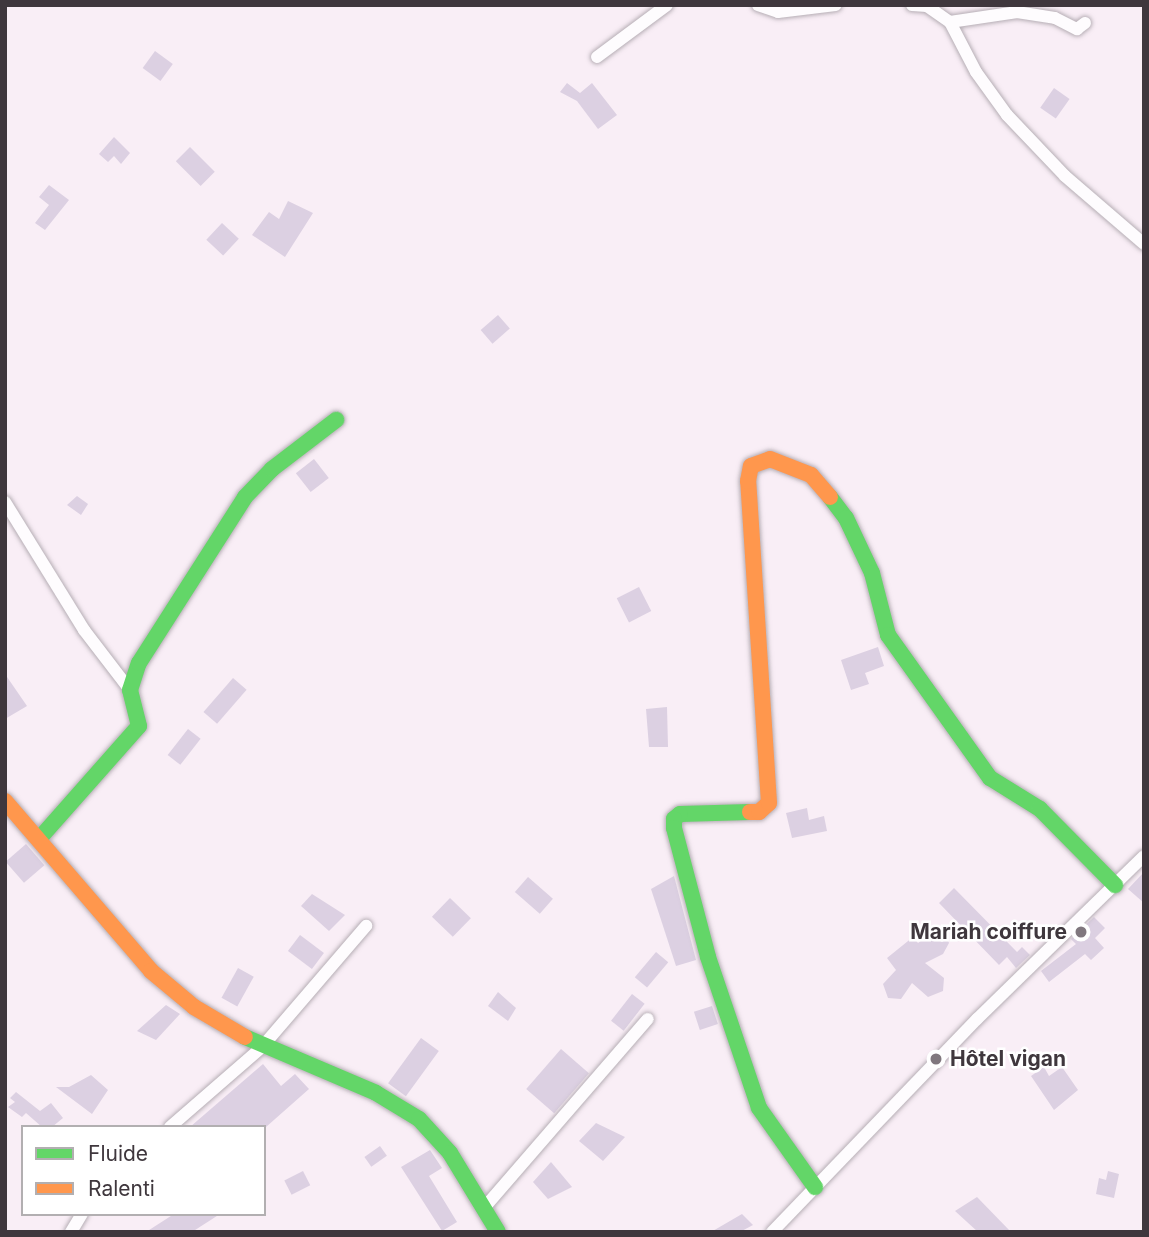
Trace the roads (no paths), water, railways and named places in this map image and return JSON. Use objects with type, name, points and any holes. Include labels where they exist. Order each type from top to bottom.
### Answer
[{"type":"street","points":[[758,5],[778,12],[836,5]]},
{"type":"street","points":[[912,5],[926,6],[950,22],[976,72],[1007,116],[1065,176],[1144,244]]},
{"type":"street","points":[[597,57],[660,7]]},
{"type":"street","points":[[950,22],[1017,12],[1040,14],[1077,29],[1085,23]]},
{"type":"street","points":[[130,690],[162,622],[245,497],[272,469],[336,420]]},
{"type":"street","points":[[815,1187],[756,1100],[708,957],[674,828],[674,819],[680,814],[759,812],[769,803],[748,481],[751,466],[770,459],[811,475],[824,489],[846,518],[872,573],[888,635],[990,778],[1040,809],[1115,885]]},
{"type":"street","points":[[5,502],[84,630],[130,690],[139,726],[39,839]]},
{"type":"street","points":[[5,801],[151,971],[194,1007],[262,1047],[400,1105],[435,1134],[498,1232]]},
{"type":"street","points":[[772,1232],[977,1019],[1144,856]]},
{"type":"street","points":[[172,1125],[262,1047],[366,926]]},
{"type":"street","points":[[484,1208],[648,1019]]},
{"type":"street","points":[[71,1232],[81,1216]]},
{"type":"place","name":"Mariah coiffure","points":[[1081,932]]},
{"type":"place","name":"Hôtel vigan","points":[[936,1059]]}]
